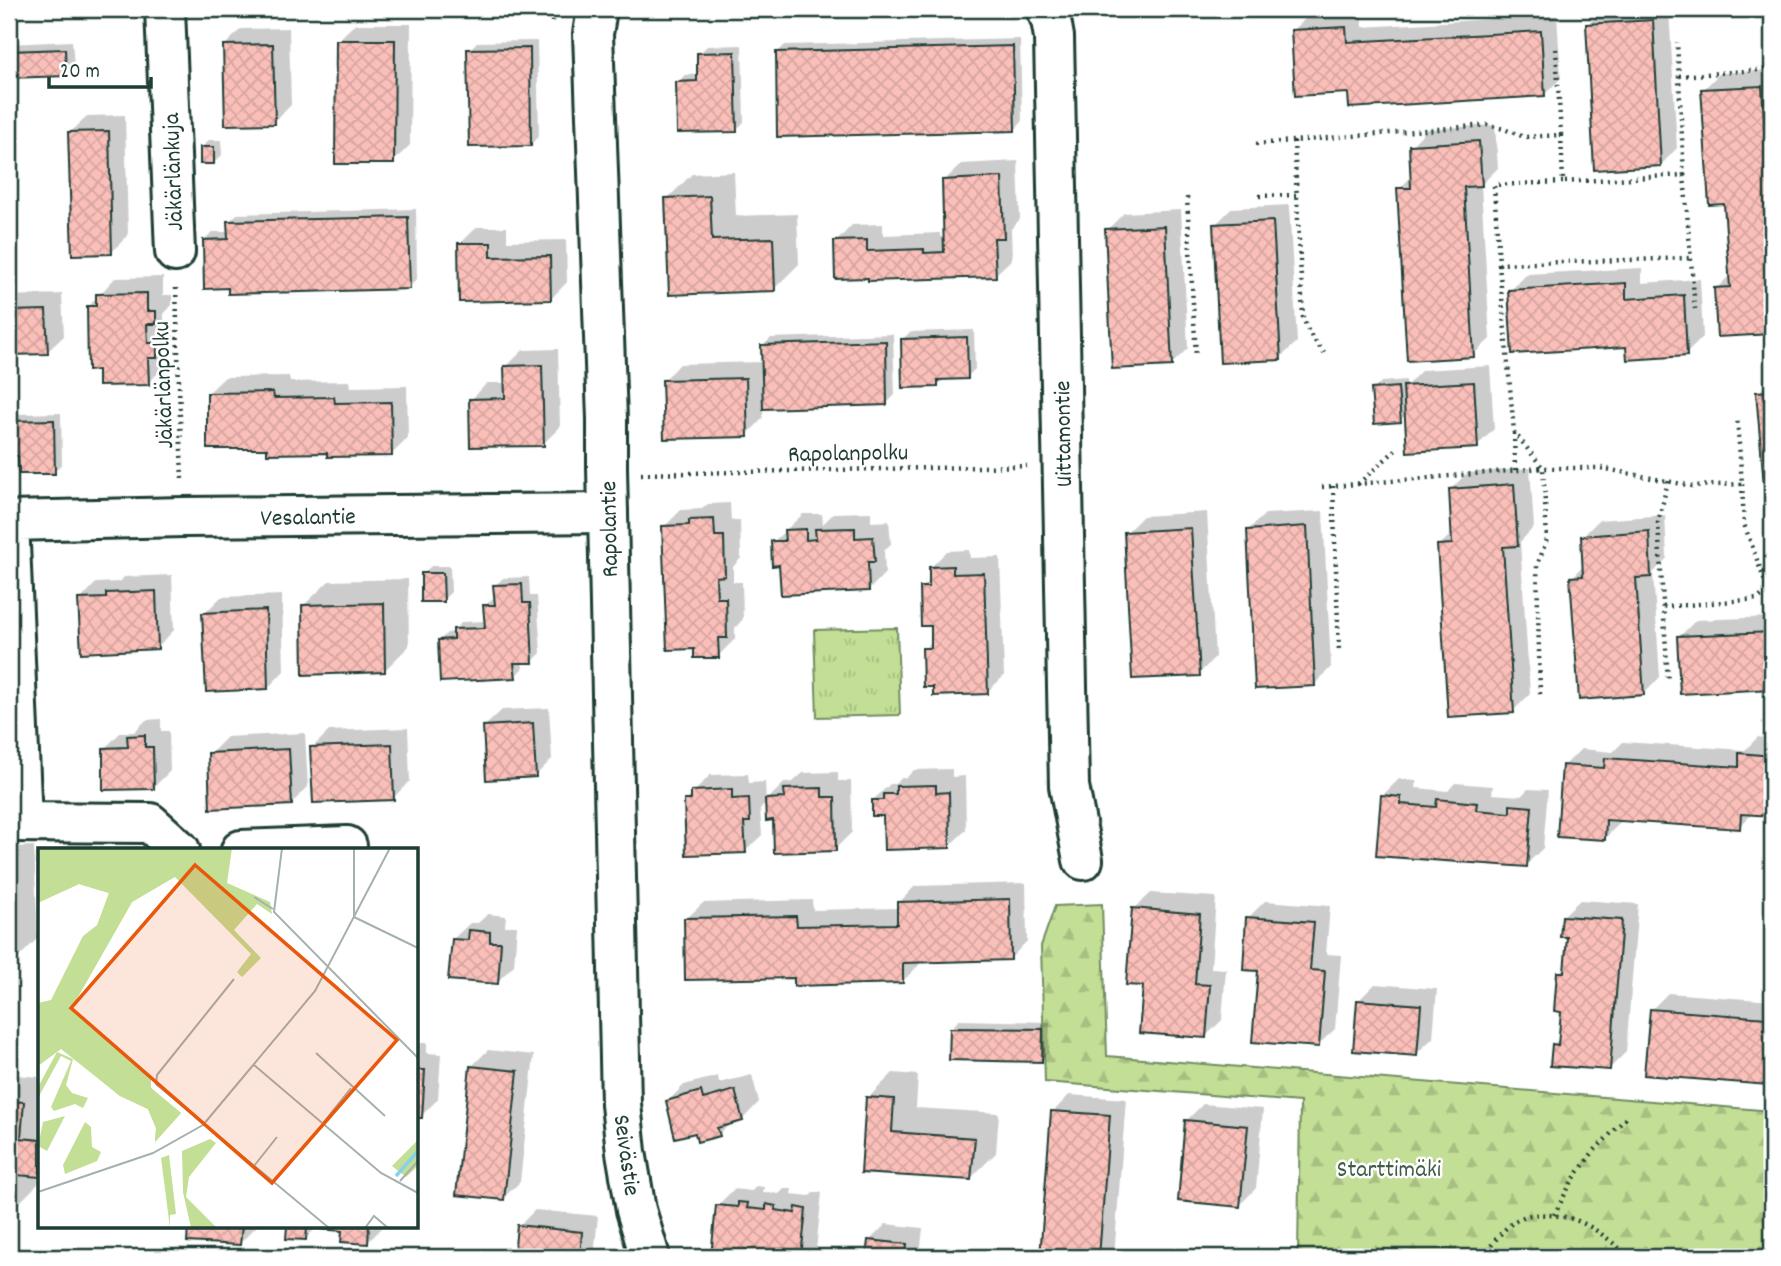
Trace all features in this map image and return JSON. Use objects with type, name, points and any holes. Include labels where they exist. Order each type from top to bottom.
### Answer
[{"type":"street","name":"Jäkärlänkuja","points":[[165,9],[175,252]]},
{"type":"street","name":"Rapolantie","points":[[597,9],[593,34],[607,418],[620,1050]]},
{"type":"street","name":"Uittamontie","points":[[1045,9],[1051,20],[1054,37],[1069,786],[1083,860]]},
{"type":"street","name":"Vesalantie","points":[[9,521],[608,513]]},
{"type":"street","points":[[9,521],[15,822],[150,823],[179,848]]},
{"type":"street","points":[[276,848],[347,846]]},
{"type":"street","name":"Seivästie","points":[[620,1050],[621,1104],[626,1152],[636,1210],[650,1257]]},
{"type":"path","points":[[552,22],[553,9]]},
{"type":"path","points":[[1677,42],[1695,309]]},
{"type":"path","points":[[1556,49],[1563,182]]},
{"type":"path","points":[[1679,76],[1772,69]]},
{"type":"path","points":[[1256,144],[1487,125],[1524,137],[1560,135]]},
{"type":"path","points":[[1294,141],[1303,317],[1309,333],[1324,353]]},
{"type":"path","points":[[1515,470],[1494,185],[1684,175]]},
{"type":"path","points":[[1259,196],[1296,195]]},
{"type":"path","points":[[1187,197],[1196,356]]},
{"type":"path","name":"Jäkärlänpolku","points":[[175,252],[184,517]]},
{"type":"path","points":[[1499,264],[1691,258]]},
{"type":"path","points":[[1663,607],[1758,599],[1770,590],[1744,524],[1737,416]]},
{"type":"path","points":[[1514,432],[1543,468],[1548,538],[1537,566],[1540,695]]},
{"type":"path","points":[[1358,484],[1399,447]]},
{"type":"path","name":"Rapolanpolku","points":[[634,474],[1062,466]]},
{"type":"path","points":[[1322,487],[1543,468],[1601,468],[1692,486],[1741,484]]},
{"type":"path","points":[[1668,481],[1658,523],[1668,681]]},
{"type":"path","points":[[1333,486],[1339,652]]},
{"type":"path","points":[[1554,1215],[1572,1181],[1593,1152],[1626,1118]]},
{"type":"path","points":[[1483,1257],[1498,1236],[1518,1219],[1533,1214],[1581,1221],[1607,1237],[1629,1257]]},
{"type":"green space","points":[[897,628],[900,715],[817,717],[814,630]]},
{"type":"green space","name":"Starttimäki","points":[[1102,904],[1107,1056],[1772,1111],[1772,1257],[1298,1257],[1300,1102],[1045,1082],[1041,946],[1055,906]]},
{"type":"building","points":[[1653,20],[1661,166],[1594,170],[1586,24]]},
{"type":"building","points":[[1346,27],[1347,42],[1541,31],[1545,96],[1349,108],[1348,93],[1295,96],[1291,30]]},
{"type":"building","points":[[336,40],[395,40],[394,164],[335,164]]},
{"type":"building","points":[[273,44],[275,124],[225,125],[223,45]]},
{"type":"building","points":[[1013,46],[1015,131],[777,137],[776,52]]},
{"type":"building","points":[[530,48],[531,146],[469,147],[467,49]]},
{"type":"building","points":[[65,49],[66,76],[9,78],[9,51]]},
{"type":"building","points":[[735,52],[737,132],[677,133],[676,82],[697,81],[697,53]]},
{"type":"building","points":[[1762,86],[1769,196],[1772,196],[1772,334],[1717,337],[1714,288],[1730,287],[1724,204],[1709,205],[1701,89]]},
{"type":"building","points":[[109,131],[112,254],[72,255],[68,132]]},
{"type":"building","points":[[1479,141],[1482,186],[1464,187],[1474,357],[1407,361],[1397,188],[1411,188],[1409,145]]},
{"type":"building","points":[[200,147],[214,147],[214,164],[200,164]]},
{"type":"building","points":[[1002,177],[1004,238],[994,238],[996,277],[868,281],[868,278],[835,279],[834,241],[867,240],[867,251],[924,249],[924,253],[944,252],[942,180]]},
{"type":"building","points":[[710,196],[712,240],[773,238],[775,291],[669,295],[665,198]]},
{"type":"building","points":[[408,217],[410,289],[228,294],[228,288],[204,289],[203,240],[228,239],[227,221]]},
{"type":"building","points":[[1273,221],[1281,360],[1220,363],[1213,224]]},
{"type":"building","points":[[1165,226],[1172,366],[1112,369],[1105,229]]},
{"type":"building","points":[[458,243],[491,243],[491,257],[550,256],[551,300],[459,302]]},
{"type":"building","points":[[1626,283],[1626,299],[1684,295],[1687,356],[1627,360],[1626,347],[1512,354],[1508,290]]},
{"type":"building","points":[[147,293],[147,311],[156,311],[156,324],[147,324],[148,343],[157,343],[157,358],[148,358],[149,385],[98,386],[98,370],[88,371],[87,306],[96,306],[96,294]]},
{"type":"building","points":[[46,310],[48,354],[9,355],[9,311]]},
{"type":"building","points":[[967,337],[968,379],[938,380],[938,387],[902,388],[901,339]]},
{"type":"building","points":[[886,341],[887,405],[763,409],[761,345]]},
{"type":"building","points":[[542,365],[544,446],[470,447],[469,399],[505,398],[504,366]]},
{"type":"building","points":[[746,378],[748,437],[664,439],[662,380]]},
{"type":"building","points":[[1474,382],[1478,448],[1407,452],[1403,386]]},
{"type":"building","points":[[1398,387],[1401,422],[1374,424],[1371,389]]},
{"type":"building","points":[[1772,391],[1772,518],[1767,519],[1756,392]]},
{"type":"building","points":[[273,392],[274,398],[334,397],[335,403],[391,402],[392,456],[327,457],[327,453],[267,454],[267,449],[207,449],[207,393]]},
{"type":"building","points":[[54,420],[55,474],[19,474],[18,456],[9,456],[9,421]]},
{"type":"building","points":[[1514,484],[1518,546],[1503,547],[1514,713],[1448,717],[1437,545],[1452,544],[1449,489]]},
{"type":"building","points":[[714,519],[715,536],[724,536],[725,576],[716,577],[717,598],[726,598],[727,638],[718,638],[719,658],[694,658],[694,649],[667,650],[662,526],[689,525],[689,520]]},
{"type":"building","points":[[1307,526],[1315,686],[1255,689],[1247,530]]},
{"type":"building","points":[[855,528],[855,538],[873,537],[875,562],[868,562],[869,591],[781,595],[779,565],[772,566],[771,541],[785,541],[784,530],[806,529],[806,540],[816,539],[815,529]]},
{"type":"building","points":[[1191,528],[1200,676],[1132,679],[1124,532]]},
{"type":"building","points":[[1649,531],[1651,577],[1636,578],[1644,695],[1579,700],[1570,577],[1583,576],[1581,536]]},
{"type":"building","points":[[953,566],[953,574],[984,573],[988,694],[933,696],[933,687],[923,687],[922,648],[931,648],[931,626],[921,626],[920,587],[929,587],[929,567]]},
{"type":"building","points":[[421,573],[443,573],[444,602],[421,602]]},
{"type":"building","points":[[522,584],[523,603],[530,603],[533,663],[514,663],[516,678],[440,682],[438,640],[453,639],[453,629],[485,628],[483,605],[495,605],[493,585]]},
{"type":"building","points":[[156,591],[158,649],[81,653],[78,599],[106,598],[106,593]]},
{"type":"building","points":[[384,603],[385,672],[303,675],[302,605]]},
{"type":"building","points":[[266,610],[268,689],[206,692],[202,613]]},
{"type":"building","points":[[1772,632],[1772,689],[1680,694],[1677,636]]},
{"type":"building","points":[[533,723],[536,777],[486,780],[483,726]]},
{"type":"building","points":[[145,735],[145,747],[153,747],[154,789],[103,790],[103,748],[128,747],[127,736]]},
{"type":"building","points":[[392,744],[394,800],[313,803],[310,747]]},
{"type":"building","points":[[289,749],[292,805],[210,809],[208,753]]},
{"type":"building","points":[[1739,753],[1772,756],[1772,816],[1741,814],[1740,829],[1606,820],[1605,840],[1557,837],[1562,765],[1604,768],[1605,758],[1739,767]]},
{"type":"building","points":[[936,785],[936,793],[949,792],[950,848],[884,850],[883,816],[872,816],[872,800],[883,800],[883,794],[896,794],[896,786]]},
{"type":"building","points":[[822,788],[822,797],[835,797],[836,851],[774,853],[773,820],[766,821],[765,799],[785,798],[784,789]]},
{"type":"building","points":[[732,789],[732,799],[749,798],[750,822],[744,822],[746,853],[686,855],[684,800],[691,800],[691,791]]},
{"type":"building","points":[[1381,795],[1401,797],[1401,804],[1436,807],[1437,799],[1477,803],[1476,810],[1510,813],[1510,805],[1532,807],[1527,867],[1376,856]]},
{"type":"building","points":[[9,871],[14,965],[9,965]]},
{"type":"building","points":[[1010,899],[1011,960],[903,963],[903,983],[794,986],[794,978],[685,980],[684,918],[796,916],[797,926],[897,924],[897,902]]},
{"type":"building","points":[[1132,908],[1200,914],[1195,984],[1210,985],[1206,1038],[1139,1033],[1143,986],[1126,985]]},
{"type":"building","points":[[1562,916],[1622,920],[1610,1070],[1550,1066],[1552,1044],[1558,1045],[1561,1012],[1554,1011],[1557,972],[1564,972],[1567,937],[1560,937]]},
{"type":"building","points":[[1246,917],[1314,922],[1310,970],[1325,971],[1319,1047],[1252,1042],[1258,971],[1243,970]]},
{"type":"building","points":[[469,930],[490,932],[490,942],[501,942],[498,984],[448,980],[452,939],[468,940]]},
{"type":"building","points":[[1357,1000],[1421,1005],[1417,1056],[1353,1051]]},
{"type":"building","points":[[1769,1003],[1772,1003],[1772,1070],[1769,1069],[1768,1085],[1644,1075],[1650,1009],[1767,1018]]},
{"type":"building","points":[[950,1028],[1043,1029],[1042,1062],[949,1060]]},
{"type":"building","points":[[470,1066],[518,1071],[504,1200],[456,1195]]},
{"type":"building","points":[[418,1070],[425,1070],[422,1118],[418,1118]]},
{"type":"building","points":[[735,1090],[743,1121],[717,1128],[720,1136],[697,1142],[695,1133],[675,1138],[666,1101],[701,1091],[703,1099]]},
{"type":"building","points":[[866,1097],[894,1099],[892,1132],[975,1138],[971,1180],[861,1173]]},
{"type":"building","points":[[9,1101],[24,1102],[21,1138],[38,1140],[38,1177],[17,1175],[15,1210],[9,1209]]},
{"type":"building","points":[[1051,1111],[1110,1115],[1099,1257],[1040,1257]]},
{"type":"building","points":[[1185,1120],[1248,1126],[1240,1207],[1178,1201]]},
{"type":"building","points":[[738,1202],[748,1203],[747,1208],[766,1210],[766,1204],[776,1206],[775,1210],[795,1213],[796,1207],[806,1209],[801,1257],[711,1257],[716,1205],[738,1207]]},
{"type":"building","points":[[517,1225],[582,1232],[580,1257],[514,1257]]},
{"type":"building","points":[[188,1228],[242,1228],[240,1245],[187,1242]]},
{"type":"building","points":[[287,1228],[307,1228],[306,1240],[286,1239]]},
{"type":"building","points":[[307,1228],[369,1228],[368,1244],[341,1242],[342,1231]]},
{"type":"building","points":[[868,1240],[907,1244],[906,1257],[866,1257]]}]
